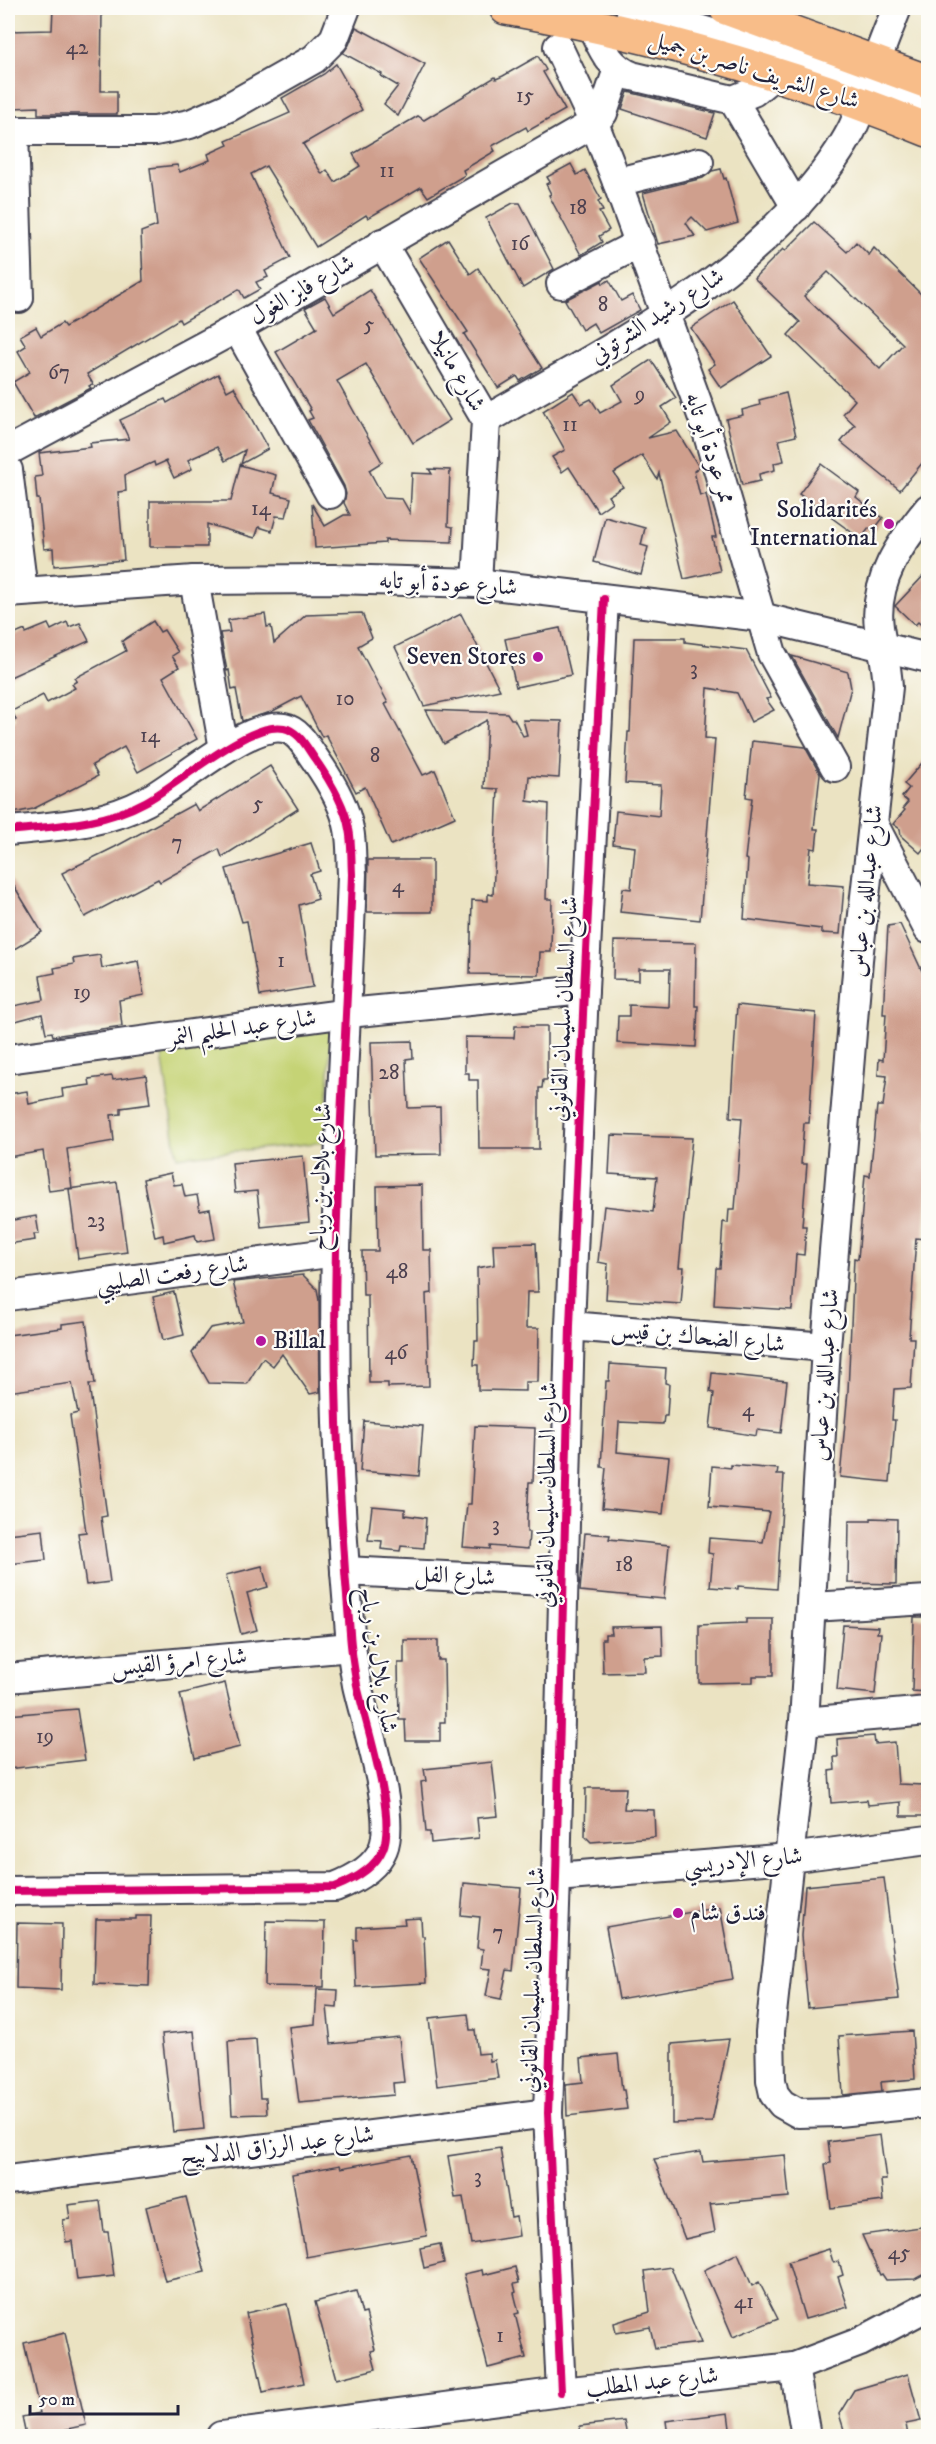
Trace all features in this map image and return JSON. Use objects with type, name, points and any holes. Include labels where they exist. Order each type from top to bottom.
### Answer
[{"type":"main road","name":"شارع الشريف ناصر بن جميل","points":[[506,8],[590,22],[683,46],[774,75],[870,82],[928,82]]},
{"type":"main road","name":"شارع الشريف ناصر بن جميل","points":[[726,8],[870,82],[928,130]]},
{"type":"street","points":[[19,298],[11,131],[155,131],[190,124],[229,107],[314,59],[334,39],[346,8]]},
{"type":"street","points":[[630,8],[870,82],[928,104]]},
{"type":"street","name":"شارع رشيد الشرتوني","points":[[486,420],[665,315],[725,273],[796,207],[833,160],[851,132],[897,8]]},
{"type":"street","points":[[590,22],[604,50],[618,69],[644,79],[733,100],[753,92],[774,75]]},
{"type":"street","name":"ممر عودة أبو تايه","points":[[558,46],[594,123],[618,182],[704,421],[766,636],[780,671],[835,767]]},
{"type":"street","points":[[594,123],[603,113],[618,69]]},
{"type":"street","points":[[733,100],[796,207]]},
{"type":"street","name":"شارع فايز الغول","points":[[8,451],[237,328],[594,123]]},
{"type":"street","points":[[618,182],[699,162]]},
{"type":"street","name":"شارع مانيلا","points":[[382,243],[486,420],[477,583]]},
{"type":"street","points":[[561,284],[640,243]]},
{"type":"street","points":[[237,328],[330,494]]},
{"type":"street","points":[[8,470],[15,592]]},
{"type":"street","name":"شارع عبدالله بن عباس","points":[[928,509],[900,546],[887,569],[880,595],[879,624],[888,669],[888,687],[858,960],[826,1347],[804,1722],[770,2032],[771,2080],[774,2094],[782,2104],[798,2114],[928,2103]]},
{"type":"street","name":"شارع عودة أبو تايه","points":[[15,592],[194,580],[334,579],[477,583],[761,617],[883,647]]},
{"type":"street","points":[[194,580],[224,749]]},
{"type":"street","name":"شارع السلطان سليمان القانوني","points":[[561,2392],[548,2113],[570,1326],[604,598]]},
{"type":"street","points":[[883,647],[928,658]]},
{"type":"street","name":"شارع بلال بن رباح","points":[[8,831],[86,822],[110,816],[144,803],[224,749],[257,732],[284,728],[300,737],[323,770],[349,827],[352,874],[348,1013],[336,1252],[338,1405],[345,1570],[351,1647],[357,1685],[379,1773],[387,1825],[383,1849],[371,1866],[352,1880],[335,1887],[8,1891]]},
{"type":"street","points":[[873,823],[925,908]]},
{"type":"street","name":"شارع عبد الحليم النمر","points":[[8,1059],[348,1013],[584,990]]},
{"type":"street","name":"شارع رفعت الصليبي","points":[[8,1296],[336,1252]]},
{"type":"street","name":"شارع الضحاك بن قيس","points":[[570,1326],[826,1347]]},
{"type":"street","name":"شارع الفل","points":[[345,1570],[564,1582]]},
{"type":"street","points":[[812,1607],[928,1600]]},
{"type":"street","name":"شارع امرؤ القيس","points":[[8,1678],[351,1647]]},
{"type":"street","points":[[804,1722],[928,1711]]},
{"type":"street","name":"شارع الإدريسي","points":[[556,1877],[789,1858],[928,1840]]},
{"type":"street","name":"شارع عبد الرزاق الدلابيح","points":[[8,2180],[548,2113]]},
{"type":"street","name":"شارع عبد المطلب","points":[[221,2436],[561,2392],[794,2367],[860,2342],[928,2306]]},
{"type":"street","points":[[794,2367],[806,2436]]},
{"type":"green space","points":[[331,1026],[326,1142],[177,1157],[161,1048]]},
{"type":"building","points":[[53,8],[102,8],[101,91],[117,91],[117,114],[38,114],[38,107],[13,108],[13,92],[8,92],[8,31],[52,30]]},
{"type":"building","points":[[356,27],[425,64],[398,116],[384,104],[398,86],[381,76],[382,74],[343,53]]},
{"type":"building","points":[[538,56],[546,70],[543,72],[565,110],[528,131],[526,127],[492,146],[495,151],[463,170],[465,175],[428,197],[421,187],[368,218],[366,215],[316,247],[266,166],[251,174],[290,258],[265,271],[268,277],[256,282],[260,289],[244,298],[239,289],[181,323],[179,319],[87,374],[93,384],[89,386],[91,388],[34,418],[13,382],[30,372],[18,351],[26,346],[20,336],[36,327],[41,336],[62,323],[65,327],[143,281],[141,232],[157,226],[150,168],[177,165],[180,172],[210,160],[208,154],[228,145],[226,141],[290,113],[282,98],[324,74],[336,64],[362,110],[303,144],[322,174],[327,170],[335,182],[360,166],[353,154],[418,116],[424,120],[495,77],[496,79],[503,76]]},
{"type":"building","points":[[628,92],[715,113],[707,137],[622,109]]},
{"type":"building","points":[[571,164],[577,175],[585,170],[601,199],[598,201],[603,211],[599,212],[609,230],[599,236],[602,242],[581,255],[549,195],[551,194],[546,184],[550,182],[547,177]]},
{"type":"building","points":[[721,169],[724,179],[726,178],[738,223],[707,232],[692,217],[686,223],[695,236],[658,244],[643,193],[703,178],[712,171]]},
{"type":"building","points":[[513,203],[520,203],[554,269],[523,288],[486,218]]},
{"type":"building","points":[[814,222],[847,252],[856,242],[869,255],[874,248],[928,301],[928,456],[900,490],[841,442],[855,425],[843,414],[855,400],[788,335],[800,322],[754,278],[783,249],[785,251]],"holes":[[[828,272],[903,344],[880,369],[804,296]]]},
{"type":"building","points":[[448,239],[470,274],[478,268],[542,368],[520,381],[517,376],[498,388],[464,334],[468,332],[419,258]]},
{"type":"building","points":[[609,280],[621,301],[632,295],[640,310],[599,333],[593,323],[582,330],[565,300],[602,281],[603,284]]},
{"type":"building","points":[[370,290],[450,420],[413,443],[366,364],[337,381],[382,462],[369,470],[384,498],[402,499],[410,513],[412,473],[432,474],[429,469],[450,470],[448,526],[453,527],[452,542],[385,540],[385,543],[315,548],[312,504],[325,526],[344,515],[350,515],[344,503],[346,494],[344,486],[308,420],[313,418],[309,411],[311,410],[276,352],[317,328],[305,308],[325,297],[334,313]]},
{"type":"building","points":[[733,300],[771,356],[721,388],[708,369],[715,364],[691,328]]},
{"type":"building","points":[[651,360],[676,398],[662,407],[671,422],[648,438],[677,431],[699,467],[694,471],[700,496],[706,494],[716,537],[712,537],[720,571],[684,579],[659,473],[657,479],[642,455],[614,473],[623,487],[608,496],[612,502],[598,512],[569,467],[562,472],[552,457],[565,450],[543,411],[573,392],[581,404],[591,399],[600,413],[622,401],[613,385]]},
{"type":"building","points":[[218,374],[227,391],[234,387],[268,449],[241,464],[245,450],[225,461],[217,447],[188,460],[192,469],[174,478],[166,461],[155,466],[154,462],[125,475],[126,491],[118,492],[124,560],[54,566],[53,548],[44,549],[39,499],[37,499],[35,477],[42,476],[39,453],[91,447],[90,443],[129,439],[120,420],[165,399],[167,403]]},
{"type":"building","points":[[786,393],[796,436],[779,440],[784,461],[774,463],[775,470],[759,474],[760,481],[742,485],[726,419],[743,415],[742,410],[760,405],[759,400]]},
{"type":"building","points":[[821,464],[859,492],[856,497],[883,518],[873,531],[869,528],[861,539],[799,494]]},
{"type":"building","points":[[240,465],[276,475],[272,493],[291,498],[286,517],[276,516],[272,531],[259,527],[255,538],[207,524],[207,547],[150,547],[150,501],[231,501]]},
{"type":"building","points":[[605,517],[645,528],[641,545],[648,547],[641,575],[594,562]]},
{"type":"building","points":[[928,571],[928,631],[918,622],[915,625],[895,606]]},
{"type":"building","points":[[362,613],[372,638],[358,646],[388,703],[385,704],[423,775],[435,770],[455,817],[391,845],[365,787],[356,792],[326,735],[322,737],[301,696],[271,712],[242,721],[236,689],[232,690],[229,670],[227,671],[220,633],[230,632],[228,620],[265,614],[267,627],[271,626],[274,643],[306,615]]},
{"type":"building","points":[[461,614],[500,690],[424,706],[395,647]]},
{"type":"building","points":[[153,621],[160,632],[164,630],[178,652],[172,656],[179,667],[163,677],[197,739],[138,772],[124,747],[92,765],[98,776],[33,809],[8,814],[8,724],[16,720],[12,711],[43,695],[47,703],[75,688],[72,684],[77,681],[75,678],[126,651],[122,641]]},
{"type":"building","points":[[67,622],[69,627],[80,623],[89,641],[8,678],[8,637],[48,624],[51,630]]},
{"type":"building","name":"Seven Stores","points":[[560,628],[571,675],[516,687],[505,639]]},
{"type":"building","points":[[634,638],[685,638],[685,642],[746,650],[771,698],[766,699],[774,710],[751,722],[737,693],[708,688],[705,738],[715,739],[700,920],[620,912],[623,888],[631,889],[635,847],[613,844],[616,811],[659,816],[661,785],[625,783],[628,732],[630,732]]},
{"type":"building","points":[[792,656],[848,672],[851,688],[838,738]]},
{"type":"building","points":[[426,710],[507,713],[511,719],[514,719],[523,736],[527,735],[523,720],[562,721],[559,778],[529,776],[527,801],[549,804],[546,899],[552,899],[551,952],[540,952],[539,975],[470,974],[472,900],[488,901],[488,894],[493,895],[498,789],[484,788],[487,720],[444,744]]},
{"type":"building","points":[[752,741],[805,747],[820,774],[814,829],[818,829],[816,849],[811,848],[807,883],[844,886],[840,934],[821,933],[821,929],[744,919],[748,860],[745,859],[752,798],[746,797]]},
{"type":"building","points":[[928,756],[928,843],[920,853],[901,836],[900,829],[893,824],[905,810],[903,808],[908,802],[902,797],[909,788],[904,784]]},
{"type":"building","points":[[270,766],[298,809],[222,857],[219,849],[160,882],[158,879],[85,917],[62,873],[194,804],[198,811]]},
{"type":"building","points":[[311,843],[320,871],[310,874],[318,899],[299,905],[313,987],[260,996],[247,921],[242,922],[226,869]]},
{"type":"building","points":[[368,860],[432,860],[432,912],[367,912]]},
{"type":"building","points":[[8,876],[42,932],[8,953]]},
{"type":"building","points":[[900,924],[928,984],[928,1188],[924,1239],[916,1238],[909,1338],[914,1338],[911,1388],[894,1389],[892,1420],[895,1420],[890,1482],[840,1477],[848,1391],[854,1258],[858,1259],[865,1175],[870,1176],[877,1106],[883,1106],[887,1076],[878,1075],[879,1059],[883,1060],[888,926]]},
{"type":"building","points":[[614,941],[696,943],[695,1006],[698,1006],[696,1047],[617,1043],[618,1016],[629,1016],[629,1005],[669,1007],[670,969],[639,969],[639,980],[613,979]]},
{"type":"building","points":[[100,955],[102,968],[138,961],[144,995],[119,1000],[122,1026],[53,1036],[52,1032],[46,1033],[42,1014],[8,1023],[8,1007],[44,1000],[40,976],[55,973],[54,968],[74,964],[73,959]]},
{"type":"building","points":[[737,1005],[816,1013],[809,1123],[804,1123],[801,1164],[807,1164],[802,1226],[806,1226],[804,1255],[796,1254],[792,1310],[714,1305],[716,1268],[720,1268],[723,1222],[728,1223],[729,1209],[735,1209],[742,1118],[730,1117]]},
{"type":"building","points":[[515,1026],[547,1026],[547,1080],[543,1080],[542,1088],[539,1088],[539,1149],[479,1149],[478,1080],[469,1080],[469,1073],[465,1073],[465,1037],[514,1038]]},
{"type":"building","points":[[412,1041],[413,1058],[406,1059],[408,1108],[440,1107],[441,1154],[375,1155],[371,1042]]},
{"type":"building","points":[[146,1075],[150,1104],[121,1108],[121,1114],[111,1115],[114,1141],[67,1149],[72,1188],[49,1191],[43,1151],[8,1157],[8,1094],[27,1091],[29,1104],[63,1097],[62,1089],[90,1085],[89,1079],[112,1076],[113,1080]]},
{"type":"building","points":[[611,1135],[692,1138],[679,1267],[684,1267],[681,1304],[606,1299],[608,1264],[598,1262],[604,1206],[653,1212],[657,1177],[609,1174]]},
{"type":"building","points":[[303,1156],[309,1222],[261,1227],[257,1191],[235,1193],[232,1163]]},
{"type":"building","points":[[171,1173],[174,1185],[182,1184],[185,1197],[197,1195],[200,1211],[210,1209],[215,1239],[197,1242],[195,1235],[164,1242],[163,1235],[155,1237],[143,1179]]},
{"type":"building","points":[[117,1182],[127,1252],[78,1259],[69,1189]]},
{"type":"building","points":[[422,1185],[423,1250],[431,1250],[432,1293],[426,1294],[429,1386],[388,1387],[388,1383],[369,1383],[368,1295],[363,1295],[362,1251],[378,1251],[377,1186]]},
{"type":"building","points":[[36,1216],[39,1234],[34,1234],[35,1240],[8,1244],[8,1221]]},
{"type":"building","points":[[536,1243],[538,1292],[527,1292],[526,1328],[539,1328],[538,1382],[525,1382],[525,1391],[478,1390],[478,1365],[474,1365],[475,1341],[478,1341],[477,1268],[494,1265],[493,1244]]},
{"type":"building","name":"Billal","points":[[303,1275],[317,1289],[319,1301],[320,1392],[310,1394],[282,1354],[273,1366],[263,1358],[247,1384],[209,1383],[192,1353],[210,1328],[243,1322],[233,1282]]},
{"type":"building","points":[[174,1292],[184,1335],[163,1340],[153,1297]]},
{"type":"building","points":[[86,1321],[95,1384],[89,1384],[107,1516],[101,1517],[110,1582],[86,1585],[78,1533],[86,1532],[70,1415],[78,1413],[72,1383],[8,1392],[8,1335],[62,1328],[62,1324]]},
{"type":"building","points":[[610,1364],[666,1368],[665,1383],[669,1384],[667,1416],[664,1416],[663,1424],[619,1422],[617,1452],[669,1457],[663,1514],[602,1508],[606,1468],[601,1467],[606,1381],[609,1381]]},
{"type":"building","points":[[712,1373],[787,1381],[781,1433],[757,1430],[756,1436],[710,1428],[714,1393],[710,1392]]},
{"type":"building","points":[[364,1421],[423,1426],[419,1476],[360,1471]]},
{"type":"building","points":[[475,1426],[535,1428],[533,1482],[529,1482],[528,1549],[490,1546],[490,1549],[463,1547],[467,1504],[471,1504]]},
{"type":"building","points":[[731,1465],[778,1469],[777,1475],[784,1475],[777,1589],[738,1586],[738,1589],[710,1587],[713,1554],[708,1553],[709,1538],[763,1542],[769,1512],[709,1507],[712,1466],[731,1468]]},
{"type":"building","points":[[372,1506],[405,1509],[405,1515],[426,1518],[424,1548],[401,1546],[400,1551],[381,1549],[382,1541],[368,1540]]},
{"type":"building","points":[[871,1518],[897,1519],[896,1584],[848,1583],[849,1521],[871,1521]]},
{"type":"building","points":[[43,1530],[46,1560],[8,1564],[8,1534]]},
{"type":"building","points":[[585,1533],[610,1535],[609,1539],[669,1545],[664,1599],[580,1591]]},
{"type":"building","points":[[262,1566],[268,1587],[247,1593],[257,1630],[241,1634],[226,1575]]},
{"type":"building","points":[[914,1617],[928,1617],[928,1692],[912,1691]]},
{"type":"building","points":[[746,1619],[773,1619],[773,1676],[753,1676],[753,1682],[699,1683],[699,1625],[746,1623]]},
{"type":"building","points":[[843,1625],[878,1627],[877,1633],[881,1633],[875,1694],[837,1690]]},
{"type":"building","points":[[662,1626],[663,1656],[644,1657],[645,1672],[603,1673],[602,1639],[605,1639],[605,1634],[612,1634],[611,1627]]},
{"type":"building","points":[[404,1640],[438,1640],[438,1660],[444,1660],[445,1722],[440,1722],[440,1741],[406,1741],[405,1720],[399,1720],[398,1663],[404,1663]]},
{"type":"building","points":[[225,1683],[240,1747],[195,1758],[180,1694]]},
{"type":"building","points":[[77,1709],[85,1760],[8,1769],[8,1715]]},
{"type":"building","points":[[874,1736],[875,1744],[895,1742],[898,1784],[924,1785],[924,1816],[901,1816],[901,1802],[868,1805],[867,1800],[831,1803],[829,1771],[835,1770],[834,1757],[838,1757],[837,1739]]},
{"type":"building","points":[[492,1762],[498,1816],[477,1818],[479,1838],[431,1843],[430,1832],[426,1832],[421,1782],[426,1781],[424,1769]]},
{"type":"building","points":[[586,1788],[626,1788],[624,1809],[654,1810],[655,1837],[591,1842],[585,1836]]},
{"type":"building","points":[[884,1878],[899,1999],[808,2008],[801,1936],[805,1886]]},
{"type":"building","points":[[464,1883],[521,1888],[513,1971],[507,1970],[501,1999],[486,1996],[491,1969],[481,1968],[483,1949],[477,1948],[480,1917],[461,1915]]},
{"type":"building","points":[[720,1907],[733,1979],[619,1999],[606,1927]]},
{"type":"building","points":[[136,1916],[151,1916],[149,1986],[94,1984],[96,1919],[136,1919]]},
{"type":"building","points":[[421,1918],[426,1983],[356,1987],[354,1940],[357,1940],[357,1927],[405,1924],[404,1919]]},
{"type":"building","points":[[266,1921],[325,1922],[324,1987],[265,1986]]},
{"type":"building","points":[[17,1923],[62,1924],[61,1990],[16,1988]]},
{"type":"building","points":[[317,1989],[338,1990],[337,2008],[327,2007],[331,2044],[399,2037],[404,2082],[393,2083],[394,2095],[299,2103],[289,2027],[315,2024]]},
{"type":"building","points":[[468,2014],[470,2030],[475,2030],[478,2054],[489,2053],[490,2061],[495,2060],[498,2078],[437,2086],[429,2018]]},
{"type":"building","points":[[194,2031],[204,2129],[173,2132],[162,2034]]},
{"type":"building","points":[[912,2031],[915,2079],[881,2082],[882,2091],[843,2095],[839,2036]]},
{"type":"building","points":[[256,2039],[260,2098],[266,2098],[267,2114],[232,2115],[228,2041]]},
{"type":"building","points":[[729,2039],[712,2122],[672,2123],[672,2044]]},
{"type":"building","points":[[618,2054],[622,2090],[624,2090],[627,2109],[567,2116],[566,2084],[583,2082],[581,2058]]},
{"type":"building","points":[[880,2135],[886,2180],[881,2180],[883,2201],[831,2208],[825,2164],[831,2163],[828,2142]]},
{"type":"building","points":[[500,2148],[511,2217],[516,2216],[519,2236],[471,2244],[463,2197],[455,2198],[448,2156]]},
{"type":"building","points":[[701,2152],[703,2162],[785,2155],[789,2197],[710,2204],[715,2232],[685,2239],[654,2159]]},
{"type":"building","points":[[411,2155],[427,2236],[306,2257],[292,2174],[340,2165],[341,2168]]},
{"type":"building","points":[[186,2197],[205,2272],[165,2281],[146,2207]]},
{"type":"building","points":[[100,2201],[104,2232],[108,2232],[114,2276],[77,2280],[72,2241],[66,2242],[63,2220],[70,2219],[68,2205]]},
{"type":"building","points":[[928,2226],[928,2272],[915,2279],[886,2280],[882,2274],[880,2275],[862,2235]]},
{"type":"building","points":[[440,2244],[444,2263],[424,2268],[420,2248]]},
{"type":"building","points":[[829,2249],[833,2262],[839,2261],[843,2275],[838,2277],[848,2307],[805,2319],[788,2262]]},
{"type":"building","points":[[738,2253],[752,2286],[759,2282],[778,2319],[733,2337],[704,2270]]},
{"type":"building","points":[[515,2267],[519,2283],[514,2284],[516,2292],[514,2293],[519,2313],[515,2314],[526,2358],[488,2368],[464,2274],[482,2270],[483,2275]]},
{"type":"building","points":[[671,2267],[701,2343],[655,2348],[650,2327],[616,2333],[614,2323],[650,2312],[645,2271]]},
{"type":"building","points":[[356,2291],[362,2314],[366,2313],[375,2350],[371,2351],[376,2369],[336,2379],[315,2302]]},
{"type":"building","points":[[287,2304],[304,2383],[263,2392],[246,2313]]},
{"type":"building","points":[[65,2333],[86,2425],[44,2434],[44,2436],[26,2436],[22,2417],[40,2413],[24,2343]]},
{"type":"building","points":[[908,2374],[921,2421],[906,2424],[908,2436],[846,2436],[839,2414],[854,2390]]},
{"type":"building","points":[[728,2413],[731,2436],[668,2436],[666,2421]]},
{"type":"building","points":[[624,2421],[627,2436],[581,2436],[580,2426]]},
{"type":"cycle path","points":[[561,2392],[548,2113],[570,1326],[604,599]]},
{"type":"cycle path","points":[[8,831],[78,823],[129,810],[159,794],[233,744],[269,728],[284,728],[298,736],[326,775],[344,811],[350,834],[352,874],[336,1251],[335,1346],[338,1442],[352,1652],[357,1685],[378,1768],[386,1815],[383,1849],[375,1862],[356,1877],[335,1887],[8,1891]]},
{"type":"place","name":"Solidarités International","points":[[889,524]]},
{"type":"place","name":"Seven Stores","points":[[538,657]]},
{"type":"place","name":"Billal","points":[[261,1341]]},
{"type":"place","name":"فندق شام","points":[[678,1913]]}]
